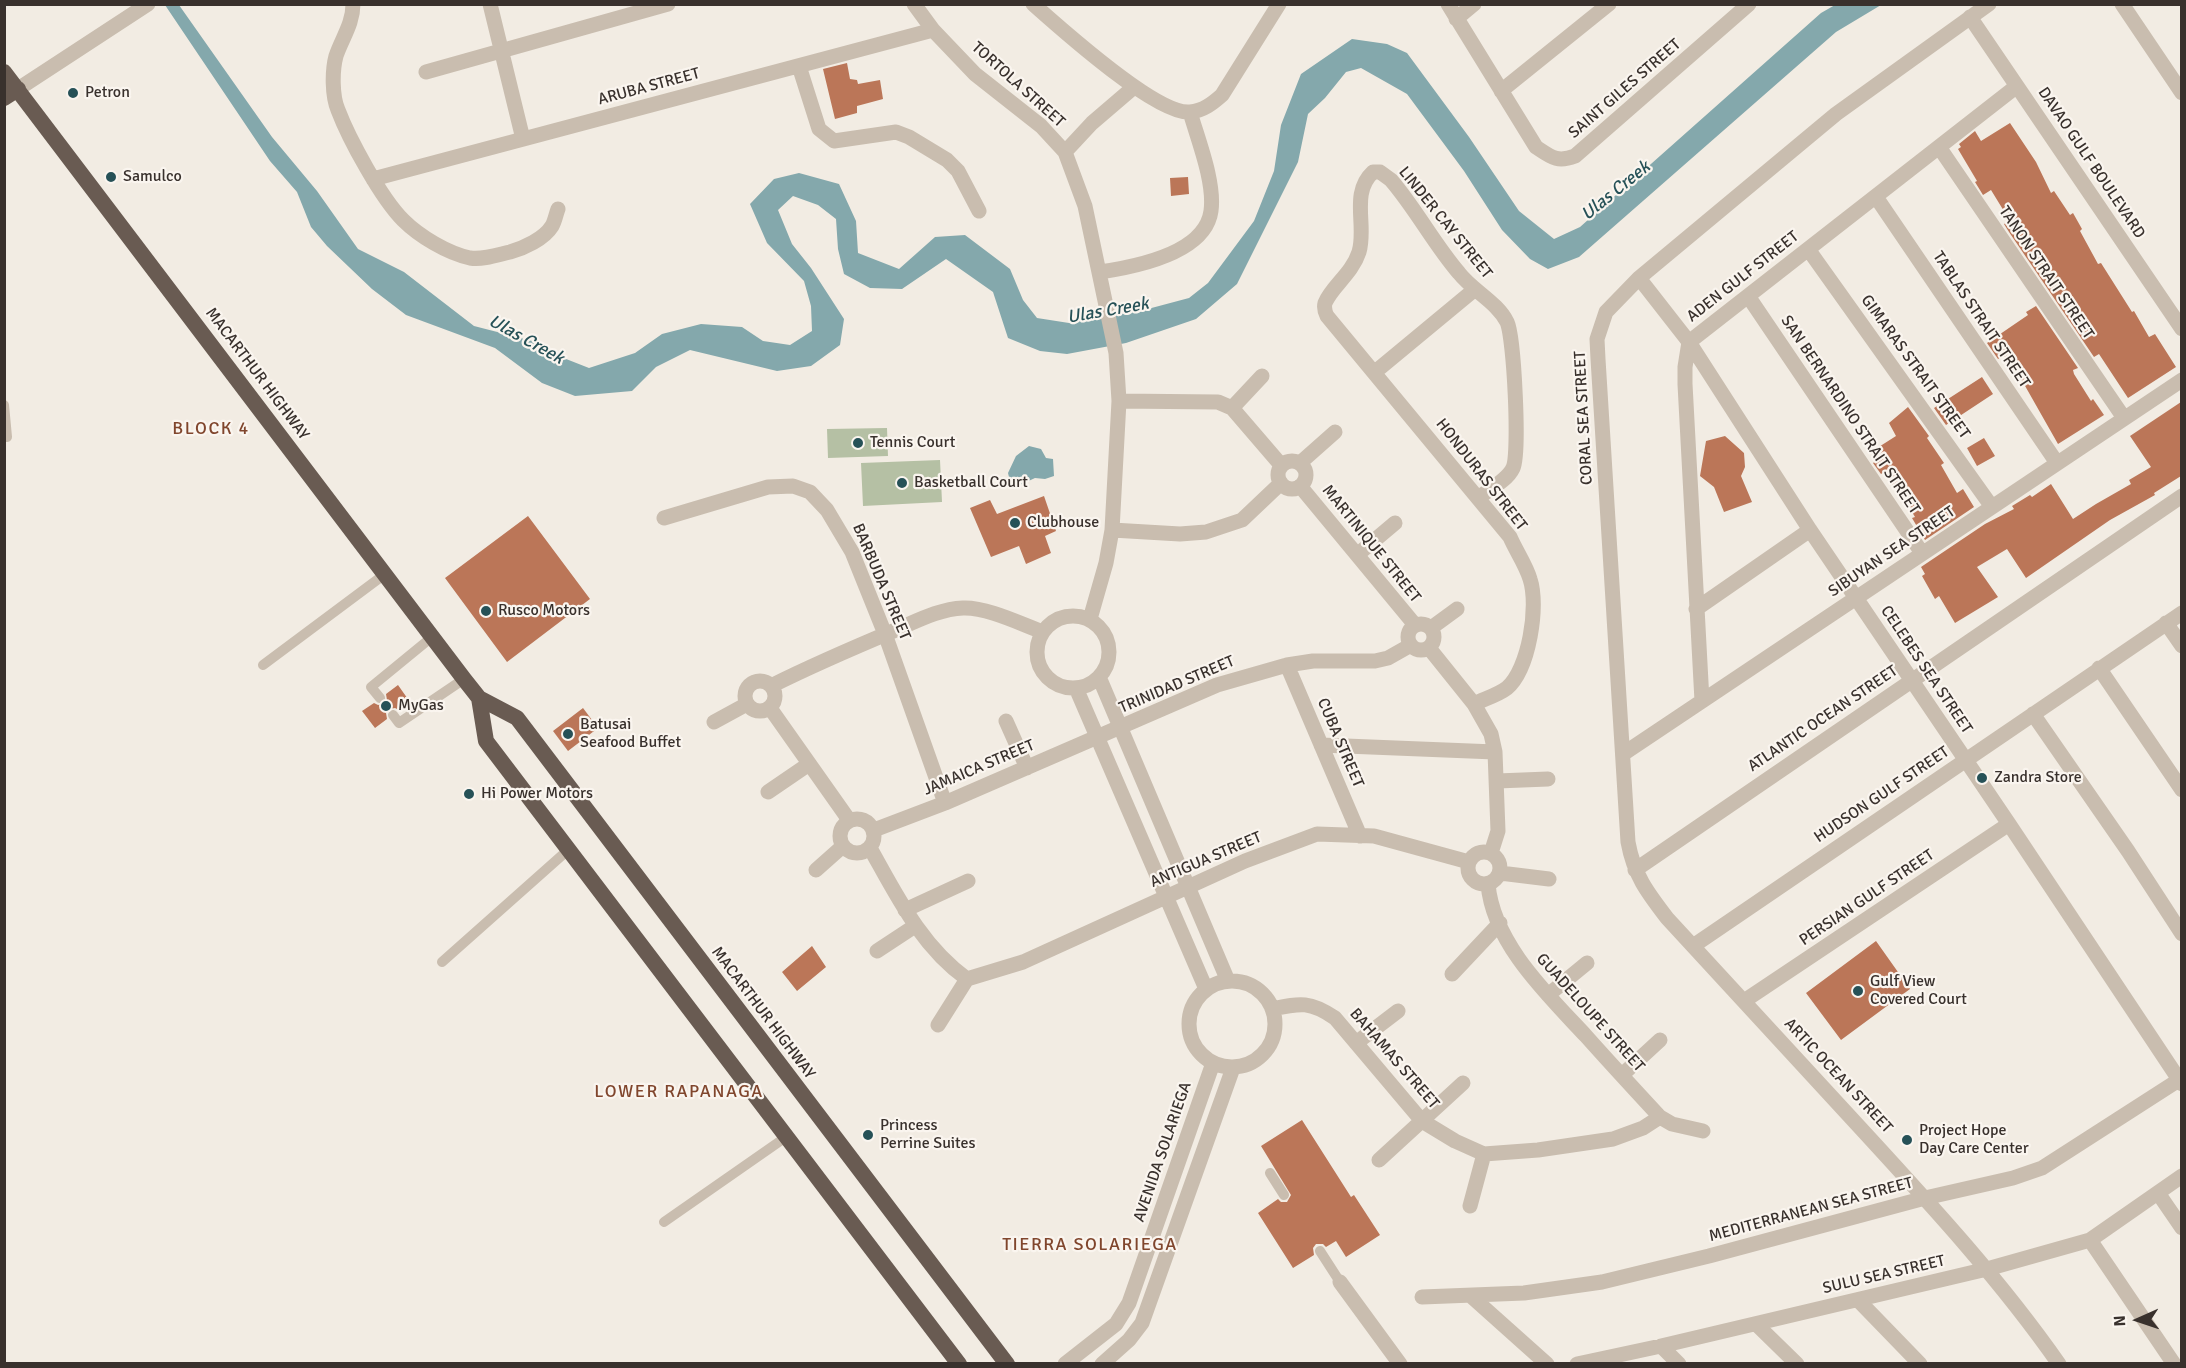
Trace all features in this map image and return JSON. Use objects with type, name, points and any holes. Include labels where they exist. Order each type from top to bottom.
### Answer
[{"type":"highway","name":"MACARTHUR HIGHWAY","points":[[4,72],[11,94],[479,698],[517,718],[1006,1364]]},
{"type":"highway","name":"MACARTHUR HIGHWAY","points":[[479,698],[486,741],[959,1364]]},
{"type":"street","points":[[11,94],[148,4]]},
{"type":"street","points":[[353,4],[353,14],[348,30],[336,57],[334,86],[337,108],[373,179],[402,219],[428,239],[453,252],[470,258],[487,258],[533,243],[552,227],[558,209]]},
{"type":"street","points":[[490,4],[523,139]]},
{"type":"street","points":[[426,72],[668,4]]},
{"type":"street","name":"TORTOLA STREET","points":[[914,4],[933,30],[975,74],[1041,126],[1065,152],[1085,206],[1116,353],[1119,401],[1112,530],[1106,563],[1090,619]]},
{"type":"street","points":[[1033,5],[1134,87],[1170,109],[1190,112],[1209,106],[1222,95],[1279,4]]},
{"type":"street","name":"SAINT GILES STREET","points":[[1448,4],[1536,147],[1554,159],[1566,160],[1575,156],[1749,4]]},
{"type":"street","points":[[1456,19],[1474,4]]},
{"type":"street","points":[[1501,91],[1609,4]]},
{"type":"street","name":"CORAL SEA STREET","points":[[1635,870],[1628,842],[1597,339],[1606,312],[1639,278],[1836,114],[1989,4]]},
{"type":"street","points":[[2122,4],[2181,93]]},
{"type":"street","name":"DAVAO GULF BOULEVARD","points":[[1970,17],[2181,329]]},
{"type":"street","name":"ARUBA STREET","points":[[373,179],[933,30]]},
{"type":"street","points":[[799,66],[819,129],[825,136],[834,141],[896,132],[909,137],[947,159],[958,171],[979,211]]},
{"type":"street","name":"ADEN GULF STREET","points":[[1702,701],[1685,384],[1689,342],[2017,86]]},
{"type":"street","points":[[1065,152],[1092,123],[1134,87]]},
{"type":"street","points":[[1100,272],[1129,268],[1154,260],[1181,248],[1201,234],[1211,212],[1210,186],[1190,112]]},
{"type":"street","name":"TANON STRAIT STREET","points":[[1939,147],[2124,418]]},
{"type":"street","name":"LINDER CAY STREET","points":[[1324,308],[1359,254],[1362,243],[1360,198],[1365,181],[1373,172],[1380,172],[1391,180],[1458,273],[1474,290],[1499,309],[1511,334],[1515,390],[1513,468],[1478,498]]},
{"type":"street","name":"TABLAS STRAIT STREET","points":[[1876,197],[2057,463]]},
{"type":"street","name":"GIMARAS STRAIT STREET","points":[[1808,249],[1992,507]]},
{"type":"street","name":"CELEBES SEA STREET","points":[[1639,278],[1689,342],[1810,530],[2181,1080]]},
{"type":"street","points":[[1375,372],[1474,290]]},
{"type":"street","name":"SAN BERNARDINO STRAIT STREET","points":[[1748,296],[1922,553]]},
{"type":"street","name":"HONDURAS STREET","points":[[1324,308],[1331,322],[1375,372],[1510,537],[1530,579],[1534,605],[1527,648],[1515,678],[1506,689],[1474,704]]},
{"type":"street","points":[[1232,408],[1262,376]]},
{"type":"street","name":"SIBUYAN SEA STREET","points":[[1623,754],[2181,380]]},
{"type":"street","points":[[1119,401],[1200,400],[1218,402],[1232,408],[1281,465]]},
{"type":"street","points":[[1300,463],[1335,432]]},
{"type":"street","points":[[1290,460],[1300,463],[1304,467],[1306,477],[1300,486],[1290,489],[1281,483],[1278,474],[1281,465],[1290,460]]},
{"type":"street","points":[[1112,530],[1180,534],[1206,532],[1242,520],[1281,483]]},
{"type":"street","name":"BARBUDA STREET","points":[[664,518],[768,487],[793,486],[810,492],[841,531],[861,573],[945,803]]},
{"type":"street","name":"MARTINIQUE STREET","points":[[1300,486],[1415,625]]},
{"type":"street","name":"ATLANTIC OCEAN STREET","points":[[1635,870],[2181,496]]},
{"type":"street","points":[[1357,555],[1395,523]]},
{"type":"street","points":[[1696,609],[1810,530]]},
{"type":"street","points":[[771,686],[885,634],[933,615],[966,608],[988,612],[1043,632]]},
{"type":"street","points":[[1431,628],[1457,609]]},
{"type":"street","name":"HUDSON GULF STREET","points":[[1693,946],[2181,612]]},
{"type":"street","points":[[1069,615],[1090,619],[1106,635],[1109,658],[1106,668],[1088,685],[1076,688],[1064,687],[1045,675],[1037,654],[1038,643],[1043,632],[1059,618],[1069,615]]},
{"type":"street","points":[[2166,623],[2181,646]]},
{"type":"street","points":[[1424,624],[1431,628],[1434,636],[1429,648],[1420,650],[1411,645],[1408,637],[1415,625],[1424,624]]},
{"type":"street","name":"TRINIDAD STREET","points":[[1097,738],[1216,685],[1287,665],[1313,661],[1375,661],[1388,658],[1411,645]]},
{"type":"street","points":[[1429,648],[1474,704],[1491,734],[1495,752],[1498,831],[1491,852]]},
{"type":"street","name":"CUBA STREET","points":[[1287,665],[1360,836]]},
{"type":"street","points":[[2099,668],[2181,790]]},
{"type":"street","points":[[1099,677],[1228,981]]},
{"type":"street","points":[[761,681],[771,686],[776,694],[770,708],[755,711],[747,704],[745,694],[751,684],[761,681]]},
{"type":"street","points":[[1076,688],[1206,989]]},
{"type":"street","points":[[714,722],[747,704]]},
{"type":"street","points":[[770,708],[849,820]]},
{"type":"street","points":[[2033,714],[2128,850],[2181,934]]},
{"type":"street","points":[[1006,721],[1027,768]]},
{"type":"street","name":"JAMAICA STREET","points":[[874,830],[945,803],[1097,738]]},
{"type":"street","points":[[1321,745],[1495,752]]},
{"type":"street","points":[[768,792],[809,764]]},
{"type":"street","points":[[1497,781],[1548,779]]},
{"type":"street","points":[[855,818],[866,820],[874,830],[870,848],[859,853],[843,846],[841,829],[849,820],[855,818]]},
{"type":"street","name":"PERSIAN GULF STREET","points":[[1744,1001],[2009,824]]},
{"type":"street","name":"ANTIGUA STREET","points":[[967,979],[1023,962],[1187,886],[1317,834],[1374,836],[1469,862]]},
{"type":"street","points":[[816,870],[843,846]]},
{"type":"street","points":[[870,848],[915,926],[950,967],[967,979],[938,1025]]},
{"type":"street","points":[[1480,852],[1491,852],[1499,861],[1500,873],[1488,884],[1477,882],[1469,874],[1469,862],[1480,852]]},
{"type":"street","name":"ARTIC OCEAN STREET","points":[[1635,870],[1653,900],[1693,946],[1925,1198],[1987,1269],[2024,1314],[2059,1364]]},
{"type":"street","points":[[1500,873],[1549,879]]},
{"type":"street","points":[[905,910],[968,881]]},
{"type":"street","name":"GUADELOUPE STREET","points":[[1488,884],[1491,903],[1517,958],[1548,995],[1660,1117],[1672,1124],[1703,1131]]},
{"type":"street","points":[[1452,974],[1500,923]]},
{"type":"street","points":[[877,951],[915,926]]},
{"type":"street","points":[[1548,995],[1587,963]]},
{"type":"street","points":[[1228,981],[1239,982],[1259,991],[1272,1009],[1274,1032],[1264,1053],[1245,1066],[1233,1068],[1213,1063],[1201,1055],[1193,1043],[1189,1028],[1190,1013],[1196,1000],[1206,989],[1228,981]]},
{"type":"street","name":"BAHAMAS STREET","points":[[1272,1009],[1301,1003],[1324,1010],[1335,1018],[1422,1121],[1455,1141],[1484,1154],[1613,1138],[1643,1128],[1660,1117]]},
{"type":"street","points":[[1356,1043],[1398,1011]]},
{"type":"street","points":[[1622,1075],[1660,1040]]},
{"type":"street","name":"AVENIDA SOLARIEGA","points":[[1065,1364],[1116,1324],[1129,1304],[1213,1063]]},
{"type":"street","points":[[1102,1364],[1129,1340],[1142,1323],[1233,1068]]},
{"type":"street","name":"MEDITERRANEAN SEA STREET","points":[[1422,1297],[1472,1297],[1533,1292],[1602,1282],[1925,1198],[2013,1178],[2042,1168],[2181,1080]]},
{"type":"street","points":[[1379,1160],[1463,1083]]},
{"type":"street","points":[[1470,1206],[1484,1154]]},
{"type":"street","name":"SULU SEA STREET","points":[[1577,1364],[1987,1269],[2090,1240],[2181,1176]]},
{"type":"street","points":[[1172,1181],[1190,1189]]},
{"type":"street","points":[[2158,1193],[2181,1228]]},
{"type":"street","points":[[2090,1240],[2174,1364]]},
{"type":"street","points":[[1340,1282],[1400,1364]]},
{"type":"street","points":[[1134,1288],[1153,1295]]},
{"type":"street","points":[[1472,1297],[1547,1364]]},
{"type":"street","points":[[1858,1300],[1920,1364]]},
{"type":"street","points":[[1756,1324],[1797,1364]]},
{"type":"street","points":[[1661,1346],[1679,1364]]},
{"type":"lane","points":[[4,405],[7,437],[4,437]]},
{"type":"lane","points":[[263,666],[385,574]]},
{"type":"lane","points":[[380,698],[371,687],[432,637]]},
{"type":"lane","points":[[393,715],[399,723],[464,679]]},
{"type":"lane","points":[[442,962],[568,850]]},
{"type":"lane","points":[[664,1222],[786,1137]]},
{"type":"lane","points":[[1270,1173],[1284,1195]]},
{"type":"lane","points":[[1320,1251],[1340,1282]]},
{"type":"green space","name":"Tennis Court","points":[[887,428],[888,456],[828,458],[827,429]]},
{"type":"green space","name":"Basketball Court","points":[[940,460],[942,502],[863,506],[861,463]]},
{"type":"water","name":"Ulas Creek","points":[[165,5],[179,5],[272,137],[317,191],[358,249],[404,272],[474,326],[540,343],[561,357],[589,368],[635,353],[662,334],[701,324],[742,327],[763,341],[790,345],[812,331],[811,306],[804,281],[767,243],[750,204],[774,179],[799,173],[839,184],[856,221],[858,253],[899,269],[935,237],[965,235],[1010,269],[1023,300],[1037,318],[1069,323],[1144,310],[1189,298],[1208,283],[1254,221],[1274,171],[1281,125],[1301,74],[1352,39],[1387,44],[1407,53],[1469,137],[1519,211],[1554,239],[1580,227],[1821,13],[1835,5],[1881,5],[1836,32],[1579,257],[1548,269],[1530,259],[1502,230],[1464,171],[1407,94],[1361,68],[1346,72],[1325,98],[1308,114],[1298,162],[1237,284],[1196,319],[1126,343],[1067,354],[1040,351],[1008,338],[993,292],[946,259],[902,289],[870,288],[844,274],[838,249],[836,219],[818,205],[793,196],[778,210],[792,244],[811,268],[844,319],[840,345],[811,366],[777,371],[690,350],[656,367],[632,391],[575,396],[542,383],[495,348],[406,315],[372,289],[327,246],[311,227],[297,192],[270,161]]},
{"type":"water","points":[[1029,446],[1041,449],[1046,458],[1053,459],[1054,476],[1045,479],[1035,478],[1020,485],[1010,481],[1008,473],[1016,456]]},
{"type":"building","points":[[847,63],[850,79],[857,80],[858,84],[880,80],[883,99],[857,106],[857,113],[835,119],[823,69]]},
{"type":"building","points":[[2010,123],[2036,162],[2051,193],[2054,191],[2070,215],[2073,213],[2098,264],[2101,263],[2149,337],[2155,334],[2176,367],[2128,398],[2099,354],[2094,357],[2009,232],[2004,224],[2010,221],[1991,190],[1983,195],[1958,149],[1961,147],[1959,144],[1975,131],[1981,141]]},
{"type":"building","points":[[1188,177],[1189,194],[1171,196],[1170,178]]},
{"type":"building","points":[[2036,306],[2078,368],[2073,370],[2074,374],[2091,401],[2093,399],[2104,415],[2058,444],[2020,377],[2017,379],[2003,356],[1998,359],[1987,343],[2028,315],[2026,312]]},
{"type":"building","points":[[1982,377],[1993,394],[1946,425],[1934,408]]},
{"type":"building","points":[[2181,402],[2181,476],[2154,493],[2155,495],[2110,520],[2026,578],[2007,549],[1977,567],[1998,597],[1955,623],[1939,596],[1935,599],[1922,576],[1925,574],[1921,567],[1985,524],[2014,509],[2012,506],[2030,495],[2032,497],[2051,484],[2073,519],[2131,484],[2129,480],[2151,467],[2130,436]]},
{"type":"building","points":[[1908,407],[1929,436],[1927,438],[1944,463],[1941,465],[1957,493],[1963,489],[1974,507],[1925,540],[1900,492],[1898,493],[1884,472],[1881,474],[1873,463],[1879,459],[1874,450],[1896,436],[1889,423]]},
{"type":"building","points":[[1725,436],[1744,453],[1745,467],[1741,476],[1752,502],[1724,512],[1714,487],[1700,476],[1706,441]]},
{"type":"building","points":[[1984,438],[1995,456],[1977,466],[1967,448]]},
{"type":"building","name":"Clubhouse","points":[[1044,496],[1056,531],[1045,536],[1051,553],[1026,564],[1019,546],[991,557],[970,508],[990,500],[997,514]]},
{"type":"building","points":[[528,516],[590,599],[507,662],[445,578]]},
{"type":"building","name":"MyGas","points":[[398,685],[410,702],[399,710],[389,709],[386,713],[387,719],[375,728],[362,711],[374,703],[384,704],[387,700],[386,694]]},
{"type":"building","points":[[583,708],[598,728],[568,751],[553,731]]},
{"type":"building","name":"Gulf View Covered Court","points":[[1876,941],[1910,989],[1841,1040],[1806,993]]},
{"type":"building","points":[[812,946],[826,967],[797,991],[782,972]]},
{"type":"building","points":[[1302,1120],[1351,1197],[1354,1195],[1380,1235],[1346,1257],[1336,1241],[1326,1247],[1323,1244],[1316,1244],[1313,1248],[1314,1255],[1293,1268],[1258,1213],[1278,1199],[1281,1202],[1287,1202],[1291,1195],[1261,1146]]},
{"type":"place","name":"Petron","points":[[73,93]]},
{"type":"place","name":"Samulco","points":[[111,177]]},
{"type":"place","name":"Tennis Court","points":[[858,443]]},
{"type":"place","name":"Basketball Court","points":[[902,483]]},
{"type":"place","name":"Clubhouse","points":[[1015,523]]},
{"type":"place","name":"Rusco Motors","points":[[486,611]]},
{"type":"place","name":"MyGas","points":[[386,706]]},
{"type":"place","name":"Batusai Seafood Buffet","points":[[568,734]]},
{"type":"place","name":"Zandra Store","points":[[1982,778]]},
{"type":"place","name":"Hi Power Motors","points":[[469,794]]},
{"type":"place","name":"Gulf View Covered Court","points":[[1858,991]]},
{"type":"place","name":"Princess Perrine Suites","points":[[868,1135]]},
{"type":"place","name":"Project Hope Day Care Center","points":[[1907,1140]]},
{"type":"district","name":"BLOCK 4","points":[[211,429]]},
{"type":"district","name":"LOWER RAPANAGA","points":[[679,1092]]},
{"type":"district","name":"TIERRA SOLARIEGA","points":[[1090,1245]]}]
